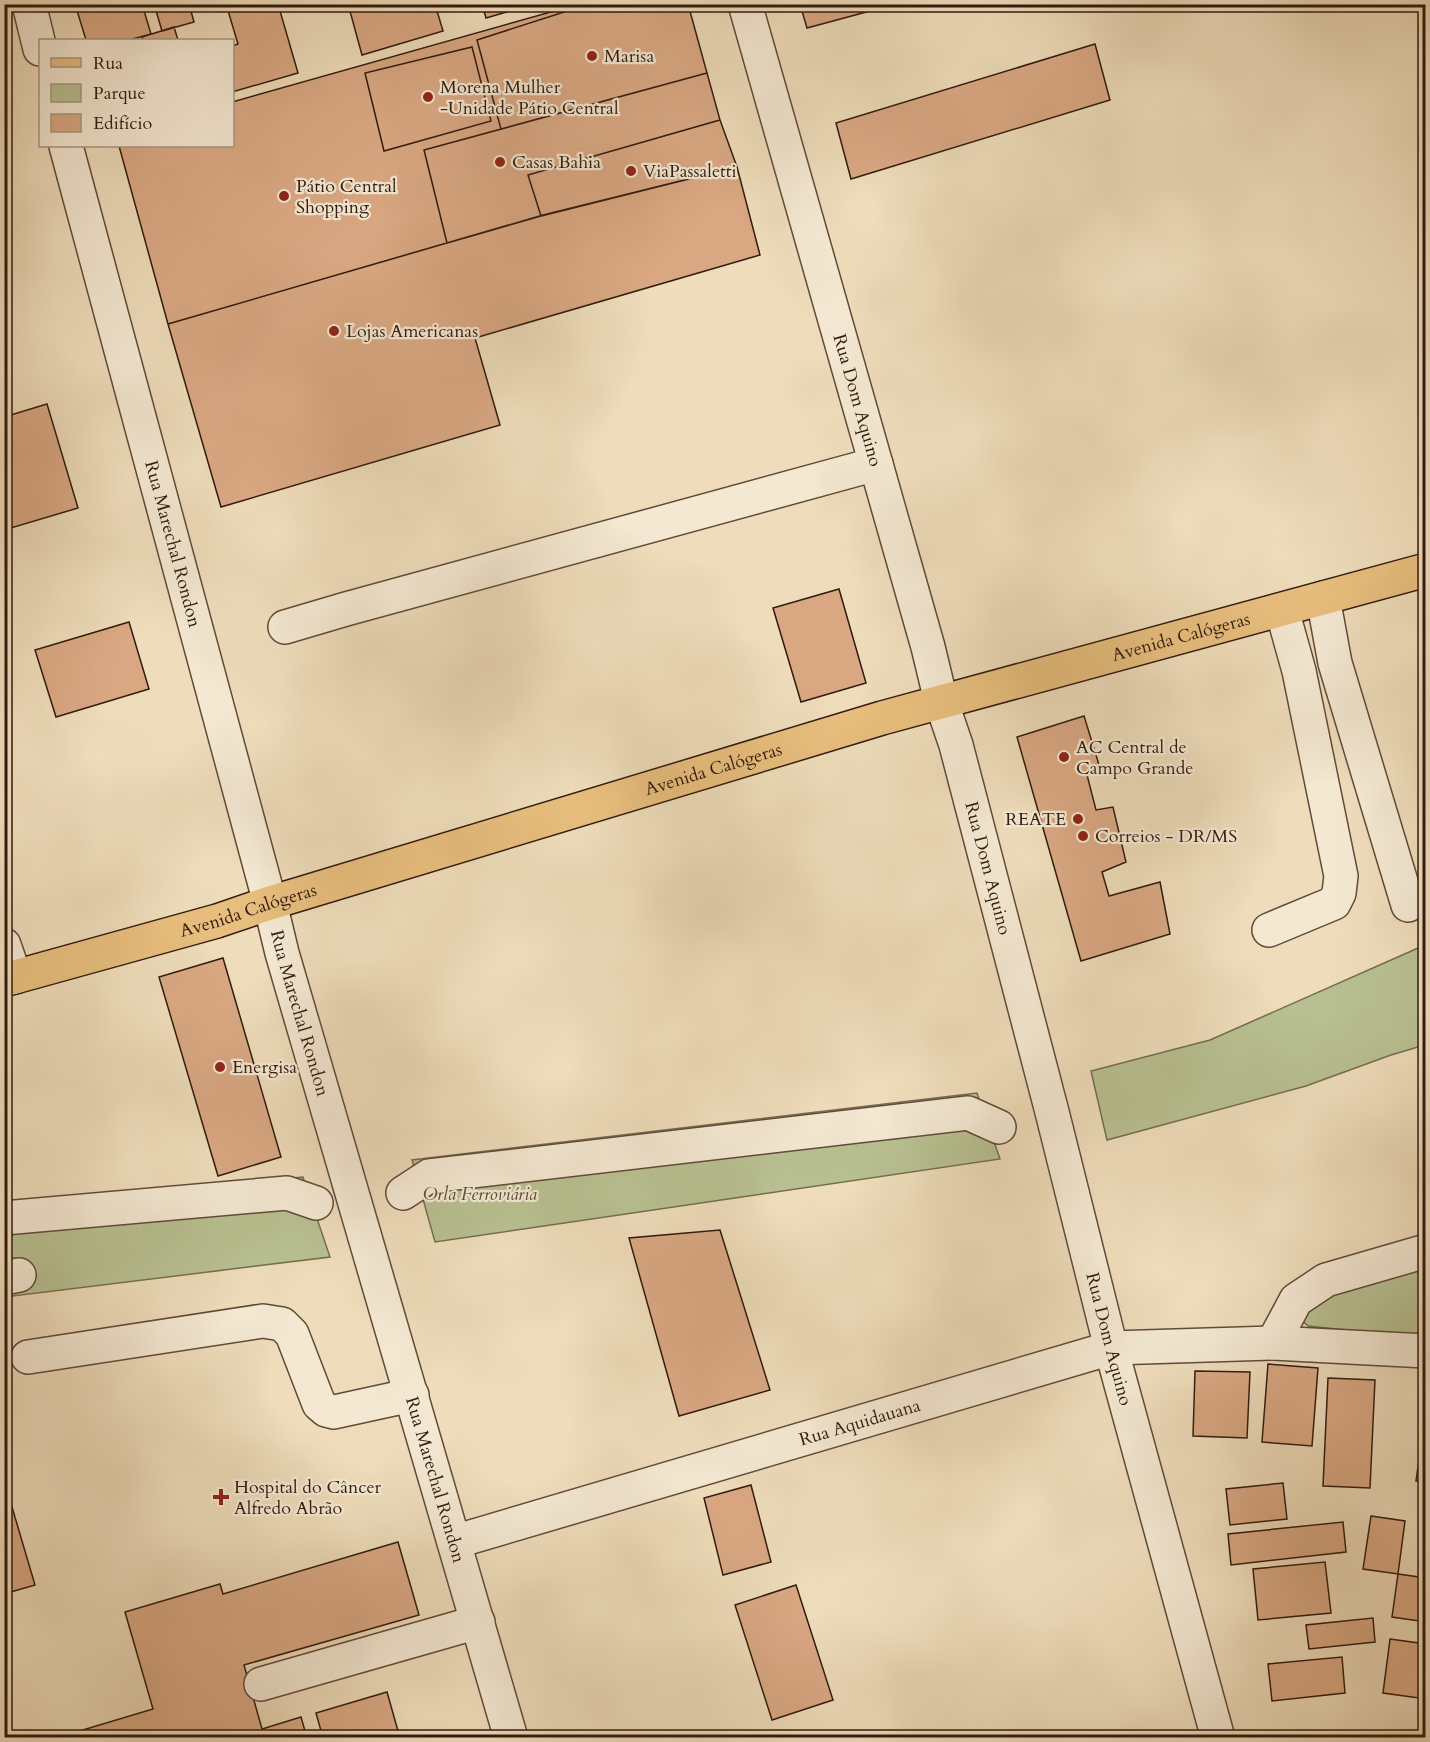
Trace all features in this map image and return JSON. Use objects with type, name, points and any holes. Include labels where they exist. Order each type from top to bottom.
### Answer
[{"type":"main road","name":"Avenida Calógeras","points":[[10,978],[217,921],[270,903],[941,701],[1425,570]]},
{"type":"street","points":[[29,4],[39,45]]},
{"type":"street","name":"Rua Dom Aquino","points":[[745,4],[928,647],[941,701],[956,745],[1111,1348],[1218,1737]]},
{"type":"street","name":"Rua Marechal Rondon","points":[[66,147],[282,953],[511,1737]]},
{"type":"street","points":[[285,627],[876,464]]},
{"type":"street","points":[[1323,598],[1335,663],[1408,905]]},
{"type":"street","points":[[1269,930],[1334,903],[1339,893],[1341,876],[1299,671],[1282,610]]},
{"type":"street","points":[[4,945],[10,978]]},
{"type":"street","points":[[403,1193],[429,1176],[968,1113],[999,1127]]},
{"type":"street","points":[[4,1218],[287,1193],[316,1203]]},
{"type":"street","points":[[1273,1343],[1296,1300],[1326,1280],[1425,1251]]},
{"type":"street","points":[[28,1357],[263,1321],[282,1324],[292,1335],[319,1404],[326,1410],[334,1412],[412,1395]]},
{"type":"street","name":"Rua Aquidauana","points":[[454,1542],[1111,1348],[1273,1343],[1425,1351]]},
{"type":"street","points":[[261,1684],[478,1622]]},
{"type":"green space","points":[[1425,945],[1425,1045],[1306,1086],[1107,1140],[1091,1071],[1210,1040]]},
{"type":"green space","name":"Orla Ferroviária","points":[[977,1093],[1000,1159],[435,1242],[412,1160]]},
{"type":"green space","points":[[303,1177],[330,1257],[5,1297],[5,1204]]},
{"type":"green space","points":[[1425,1266],[1425,1335],[1308,1326],[1297,1316],[1298,1305]]},
{"type":"building","points":[[75,4],[142,4],[151,34],[133,39],[86,39]]},
{"type":"building","points":[[154,4],[189,4],[194,22],[162,31]]},
{"type":"building","points":[[226,4],[278,4],[298,73],[234,91],[234,45],[238,44]]},
{"type":"building","points":[[348,4],[435,4],[443,31],[362,55]]},
{"type":"building","points":[[482,4],[534,4],[486,18]]},
{"type":"building","name":"Pátio Central Shopping","points":[[579,4],[688,4],[707,73],[424,150],[447,243],[168,324],[119,147],[234,147],[234,101]]},
{"type":"building","name":"Marisa","points":[[589,4],[688,4],[707,73],[501,129],[477,40]]},
{"type":"building","points":[[800,4],[896,4],[807,28]]},
{"type":"building","points":[[174,27],[178,39],[143,39],[142,37]]},
{"type":"building","points":[[1095,44],[1110,100],[851,179],[836,123]]},
{"type":"building","name":"Morena Mulher -Unidade Pátio Central","points":[[472,47],[491,121],[384,151],[365,73]]},
{"type":"building","name":"Casas Bahia","points":[[707,73],[720,120],[528,175],[541,216],[447,243],[424,150]]},
{"type":"building","name":"ViaPassaletti","points":[[720,120],[737,167],[541,216],[528,175]]},
{"type":"building","name":"Lojas Americanas","points":[[737,167],[760,255],[475,338],[500,425],[221,507],[168,324],[543,215]]},
{"type":"building","points":[[47,404],[78,508],[4,530],[4,417]]},
{"type":"building","points":[[839,589],[866,683],[801,702],[773,608]]},
{"type":"building","points":[[129,622],[149,689],[56,717],[35,650]]},
{"type":"building","name":"Correios - DR/MS","points":[[1084,716],[1100,768],[1086,771],[1096,810],[1113,807],[1126,862],[1102,872],[1109,896],[1160,882],[1170,934],[1081,961],[1017,737]]},
{"type":"building","name":"Energisa","points":[[223,958],[281,1157],[218,1176],[159,977]]},
{"type":"building","points":[[720,1230],[770,1390],[679,1416],[629,1238]]},
{"type":"building","points":[[1268,1364],[1318,1368],[1312,1446],[1262,1442]]},
{"type":"building","points":[[1195,1371],[1250,1372],[1247,1438],[1193,1436]]},
{"type":"building","points":[[1328,1378],[1375,1380],[1370,1488],[1323,1486]]},
{"type":"building","points":[[1426,1417],[1426,1482],[1416,1481]]},
{"type":"building","points":[[4,1480],[35,1585],[4,1594]]},
{"type":"building","points":[[1283,1483],[1287,1519],[1230,1525],[1226,1489]]},
{"type":"building","points":[[751,1485],[771,1562],[723,1575],[704,1498]]},
{"type":"building","points":[[1371,1516],[1405,1521],[1398,1574],[1363,1569]]},
{"type":"building","points":[[1343,1522],[1346,1552],[1231,1565],[1228,1534]]},
{"type":"building","points":[[398,1542],[419,1615],[244,1665],[262,1729],[301,1717],[307,1738],[56,1738],[153,1709],[125,1612],[220,1584],[223,1594]]},
{"type":"building","points":[[1325,1562],[1331,1613],[1258,1620],[1253,1569]]},
{"type":"building","points":[[1398,1574],[1426,1578],[1426,1622],[1392,1617]]},
{"type":"building","points":[[796,1585],[833,1700],[772,1720],[735,1605]]},
{"type":"building","points":[[1373,1618],[1375,1642],[1309,1649],[1306,1625]]},
{"type":"building","points":[[1390,1639],[1426,1644],[1426,1699],[1383,1693]]},
{"type":"building","points":[[1342,1657],[1345,1693],[1272,1701],[1268,1664]]},
{"type":"building","points":[[387,1692],[400,1738],[323,1738],[316,1713]]},
{"type":"building","points":[[1426,1729],[1426,1738],[1346,1738]]},
{"type":"place","name":"Marisa","points":[[592,56]]},
{"type":"place","name":"Morena Mulher -Unidade Pátio Central","points":[[428,97]]},
{"type":"place","name":"Casas Bahia","points":[[500,162]]},
{"type":"place","name":"ViaPassaletti","points":[[631,171]]},
{"type":"place","name":"Pátio Central Shopping","points":[[284,196]]},
{"type":"place","name":"Lojas Americanas","points":[[334,331]]},
{"type":"place","name":"AC Central de Campo Grande","points":[[1064,757]]},
{"type":"place","name":"REATE","points":[[1078,819]]},
{"type":"place","name":"Correios - DR/MS","points":[[1083,836]]},
{"type":"place","name":"Energisa","points":[[220,1067]]},
{"type":"place","name":"Hospital do Câncer Alfredo Abrão","points":[[221,1497]]}]
